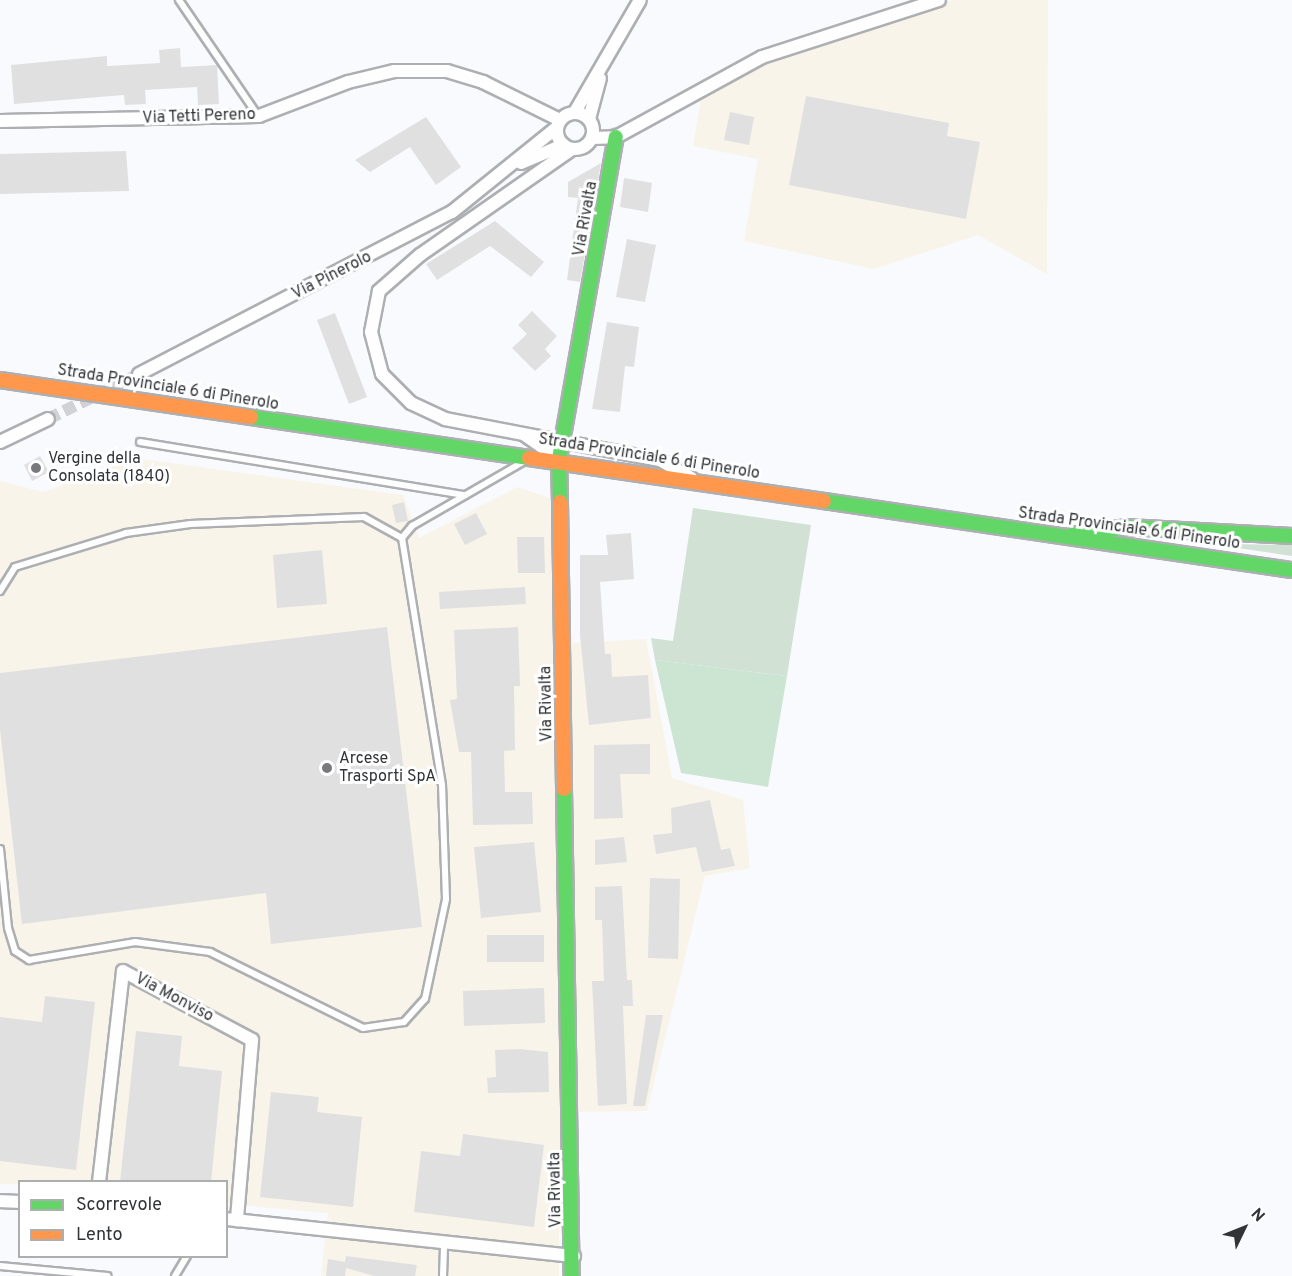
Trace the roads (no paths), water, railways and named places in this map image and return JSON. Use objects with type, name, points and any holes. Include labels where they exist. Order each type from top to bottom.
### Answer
[{"type":"main road","name":"Via Rivalta","points":[[572,1276],[574,1256],[559,459],[622,134]]},
{"type":"main road","name":"Strada Provinciale 6 di Pinerolo","points":[[0,380],[559,459],[698,482],[1292,570]]},
{"type":"main road","points":[[1064,537],[1127,527],[1292,536]]},
{"type":"street","points":[[640,0],[600,77],[575,112],[591,129],[622,134],[762,57],[939,0]]},
{"type":"street","name":"Via Tetti Pereno","points":[[0,121],[259,116],[348,82],[394,71],[447,71],[483,82],[558,124]]},
{"type":"street","points":[[600,77],[591,129],[394,274],[379,291],[371,332],[382,374],[411,403],[445,419],[524,434],[563,438],[660,460],[698,482]]},
{"type":"street","name":"Via Pinerolo","points":[[139,374],[412,236],[517,165],[558,124],[575,112]]},
{"type":"street","points":[[558,124],[567,147]]},
{"type":"street","name":"Via Pinerolo","points":[[517,165],[567,147]]},
{"type":"street","points":[[0,442],[48,419]]},
{"type":"street","points":[[524,434],[559,459]]},
{"type":"street","name":"Via Monviso","points":[[99,1180],[123,970],[252,1040],[232,1220],[574,1256]]},
{"type":"street","points":[[0,1201],[18,1202]]},
{"type":"lane","points":[[179,0],[259,116]]},
{"type":"lane","points":[[140,442],[465,495]]},
{"type":"lane","points":[[402,538],[465,495],[533,456]]},
{"type":"lane","points":[[0,591],[15,567],[126,533],[190,524],[364,517],[402,538]]},
{"type":"lane","points":[[0,849],[8,928],[15,951],[29,960],[135,942],[210,952],[363,1028],[404,1022],[425,999],[446,899],[442,785],[402,538]]},
{"type":"lane","points":[[442,1276],[444,1243]]},
{"type":"lane","points":[[175,1276],[186,1258]]},
{"type":"lane","points":[[0,1266],[108,1276]]},
{"type":"tunnel","points":[[48,419],[139,374]]},
{"type":"place","name":"Vergine della Consolata (1840)","points":[[36,468]]},
{"type":"place","name":"Arcese Trasporti SpA","points":[[327,768]]}]
